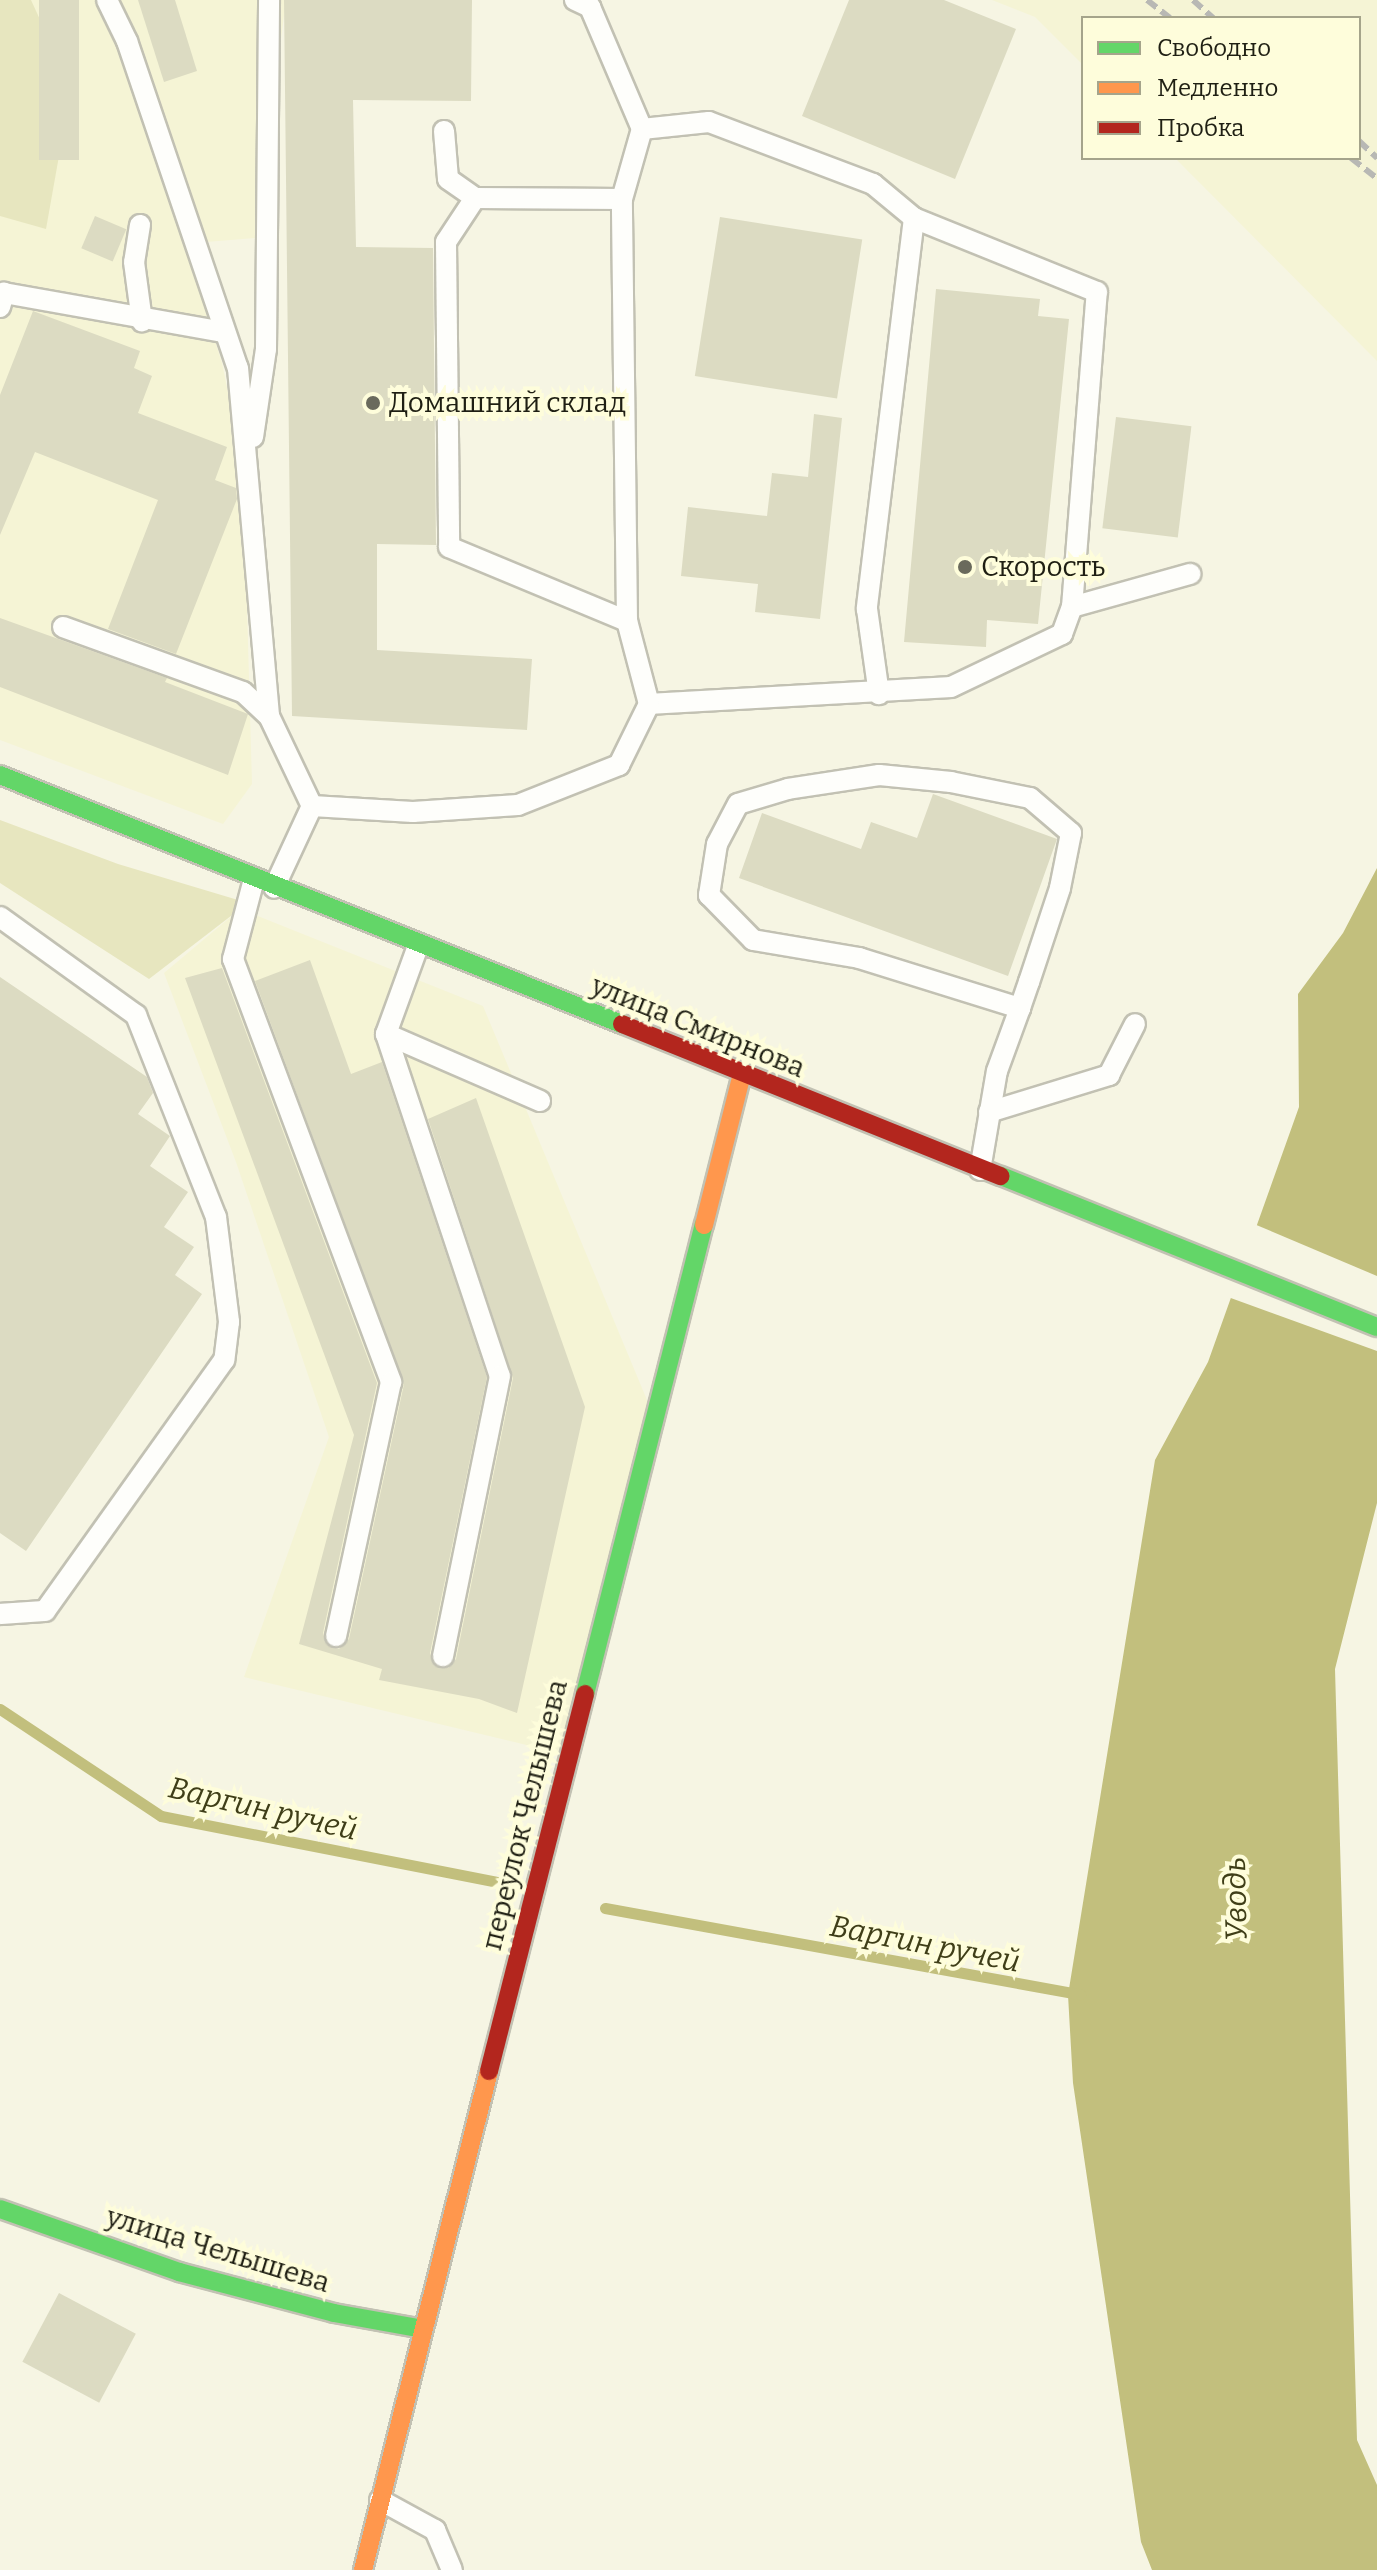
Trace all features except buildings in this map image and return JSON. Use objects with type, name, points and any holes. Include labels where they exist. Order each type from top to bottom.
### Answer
[{"type":"street","name":"улица Смирнова","points":[[0,775],[418,946],[1377,1327]]},
{"type":"street","name":"переулок Челышева","points":[[363,2570],[742,1074]]},
{"type":"street","name":"улица Челышева","points":[[0,2209],[179,2272],[334,2313],[423,2329]]},
{"type":"lane","points":[[107,0],[127,41],[223,332],[238,368],[249,464],[269,716],[312,806]]},
{"type":"lane","points":[[249,464],[266,349],[269,0]]},
{"type":"lane","points":[[312,806],[413,812],[518,805],[619,765],[649,704],[627,621],[622,199],[642,129],[590,7],[575,0]]},
{"type":"lane","points":[[642,129],[709,122],[873,184],[914,218],[1097,292],[1072,607],[1062,634],[951,687],[879,694],[649,704]]},
{"type":"lane","points":[[444,131],[448,179],[475,198],[622,199]]},
{"type":"lane","points":[[475,198],[446,242],[449,547],[627,621]]},
{"type":"lane","points":[[879,694],[867,609],[914,218]]},
{"type":"lane","points":[[140,225],[134,262],[142,321]]},
{"type":"lane","points":[[0,307],[4,293],[142,321],[223,332]]},
{"type":"lane","points":[[1072,607],[1190,574]]},
{"type":"lane","points":[[63,627],[243,692],[269,716]]},
{"type":"lane","points":[[980,1170],[997,1071],[1020,1008],[1060,888],[1071,833],[1030,798],[951,782],[879,775],[788,789],[738,804],[717,844],[709,895],[753,940],[859,958],[1020,1008]]},
{"type":"lane","points":[[274,888],[312,806]]},
{"type":"lane","points":[[254,879],[233,959],[391,1382],[336,1636]]},
{"type":"lane","points":[[0,917],[136,1015],[216,1217],[229,1322],[224,1360],[45,1611],[0,1614]]},
{"type":"lane","points":[[418,946],[386,1034],[500,1376],[443,1656]]},
{"type":"lane","points":[[989,1112],[1109,1075],[1135,1024]]},
{"type":"lane","points":[[386,1034],[540,1101]]},
{"type":"lane","points":[[380,2500],[435,2530],[452,2570]]},
{"type":"shaded area","points":[[0,0],[100,0],[122,44],[222,363],[243,467],[252,784],[223,824],[0,740]]},
{"type":"shaded area","points":[[0,0],[31,0],[42,24],[62,139],[46,229],[0,216]]},
{"type":"shaded area","points":[[112,0],[286,0],[255,238],[206,242]]},
{"type":"shaded area","points":[[992,0],[1377,0],[1377,361],[1177,160],[1361,160],[1361,16],[1081,16],[1081,63],[1035,17]]},
{"type":"shaded area","points":[[0,820],[118,864],[238,900],[240,909],[149,979],[0,883]]},
{"type":"shaded area","points":[[240,909],[483,1006],[657,1424],[576,1757],[244,1677],[329,1437],[236,1162],[164,973]]},
{"type":"water","name":"Уводь","points":[[1377,868],[1377,1503],[1335,1669],[1357,2440],[1377,2485],[1377,2570],[1152,2570],[1141,2542],[1073,2083],[1068,1995],[1155,1460],[1208,1362],[1299,1107],[1298,994],[1343,933]]},
{"type":"pier","points":[[1254,1224],[1377,1276],[1377,1351],[1228,1297]]},
{"type":"waterway","name":"Варгин ручей","points":[[0,1709],[161,1816],[496,1882]]},
{"type":"waterway","name":"Варгин ручей","points":[[605,1908],[1080,1994]]},
{"type":"railway","points":[[1147,0],[1167,16]]},
{"type":"railway","points":[[1193,0],[1211,16]]},
{"type":"railway","points":[[1361,143],[1377,158]]},
{"type":"railway","points":[[1354,160],[1377,178]]},
{"type":"traffic: fast","points":[[0,775],[622,1024]]},
{"type":"traffic: fast","points":[[1001,1176],[1377,1327]]},
{"type":"traffic: fast","points":[[585,1694],[704,1225]]},
{"type":"traffic: fast","points":[[0,2209],[179,2272],[334,2313],[423,2329]]},
{"type":"traffic: slow","points":[[704,1225],[742,1074]]},
{"type":"traffic: slow","points":[[363,2570],[489,2071]]},
{"type":"traffic: jam","points":[[622,1024],[1001,1176]]},
{"type":"traffic: jam","points":[[489,2071],[585,1694]]},
{"type":"place","name":"Домашний склад","points":[[373,403]]},
{"type":"place","name":"Скорость","points":[[965,567]]}]
